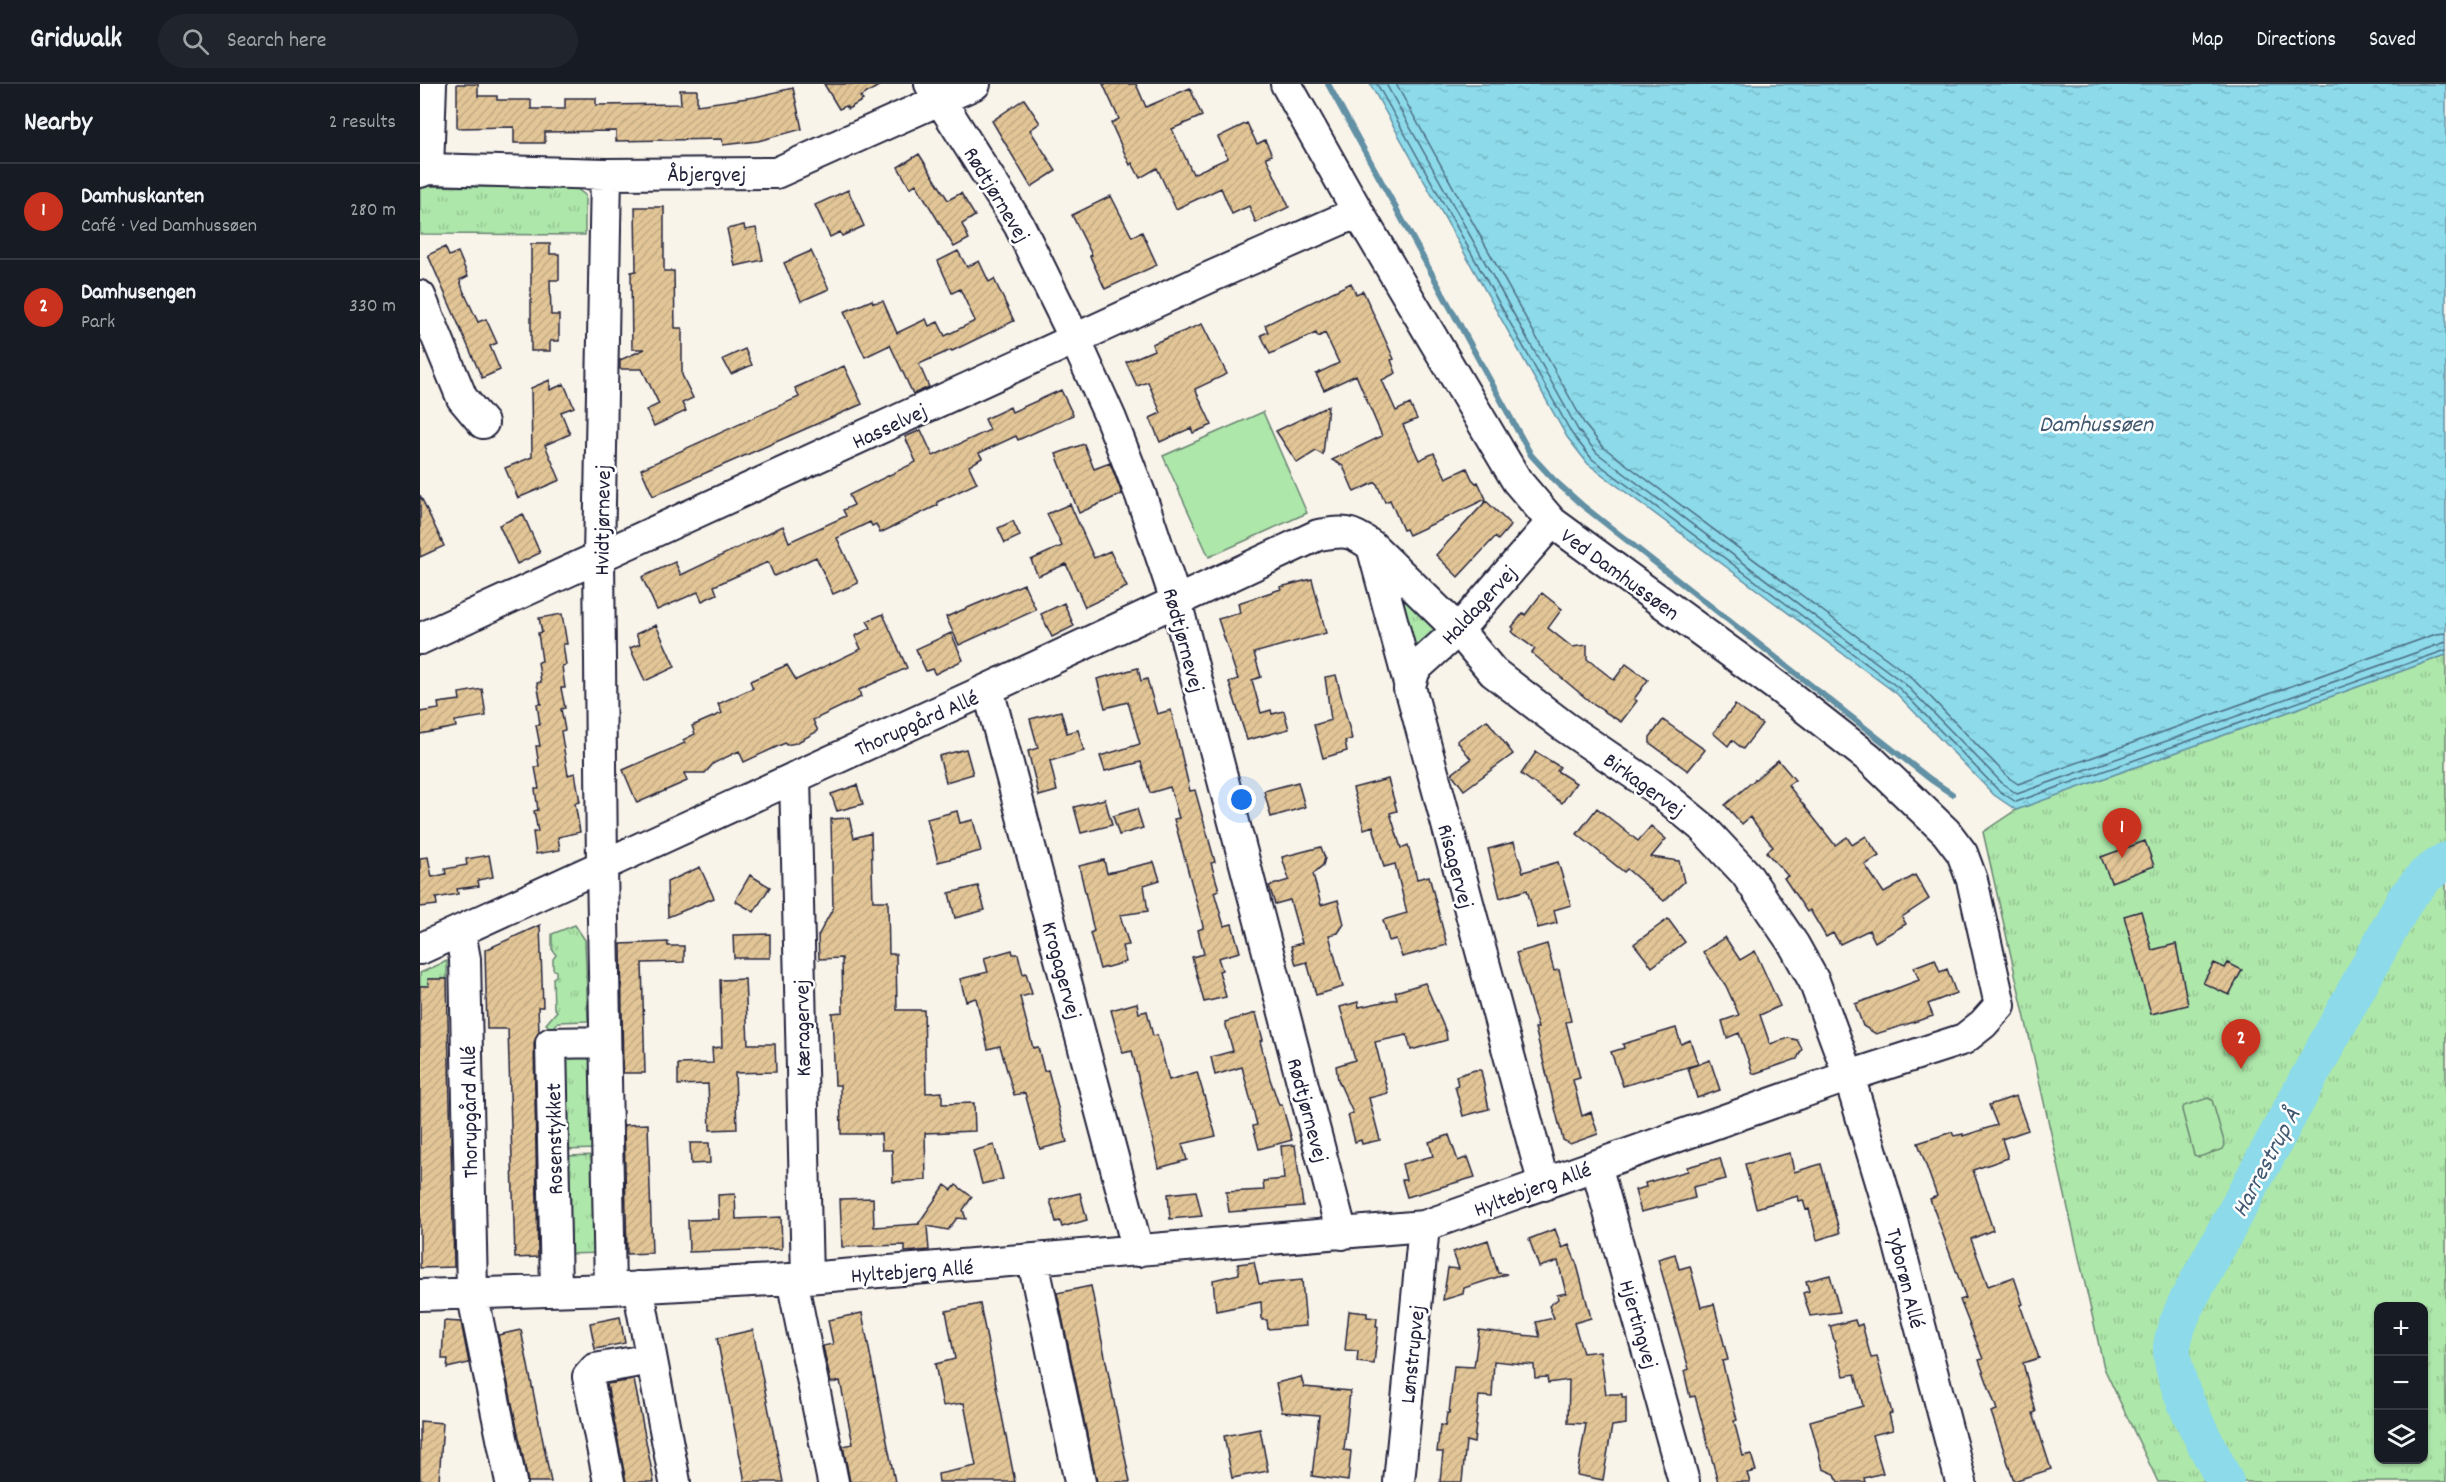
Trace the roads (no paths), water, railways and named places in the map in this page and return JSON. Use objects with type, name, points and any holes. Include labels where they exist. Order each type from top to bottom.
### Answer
[{"type":"street","points":[[424,171],[431,84]]},
{"type":"street","name":"Åbjergvej","points":[[424,171],[606,174],[776,173],[935,92],[975,84]]},
{"type":"street","name":"Ved Damhussøen","points":[[1286,84],[1358,212],[1517,482],[1552,522],[1800,704],[1869,758],[1946,832],[1962,854],[1972,880],[2000,1005]]},
{"type":"street","name":"Rødtjørnevej","points":[[935,92],[1019,225],[1075,339],[1141,496],[1176,601],[1342,1234]]},
{"type":"street","name":"Hvidtjørnevej","points":[[602,867],[599,557],[606,174]]},
{"type":"street","name":"Hasselvej","points":[[420,639],[1358,212]]},
{"type":"street","points":[[420,296],[462,398],[483,423]]},
{"type":"street","name":"Haldagervej","points":[[1409,689],[1415,669],[1458,630],[1552,522]]},
{"type":"street","name":"Thorupgård Allé","points":[[420,949],[1318,535],[1344,531],[1360,537],[1372,546]]},
{"type":"street","name":"Birkagervej","points":[[1372,546],[1458,630],[1493,672],[1565,727],[1656,789],[1702,827],[1746,874],[1772,910],[1814,981],[1849,1076]]},
{"type":"street","name":"Risagervej","points":[[1372,546],[1544,1185]]},
{"type":"street","name":"Krogagervej","points":[[988,689],[1138,1251]]},
{"type":"street","name":"Kæragervej","points":[[795,777],[800,1279]]},
{"type":"street","points":[[602,867],[605,1042],[624,1288],[651,1359],[675,1482]]},
{"type":"street","name":"Thorupgård Allé","points":[[460,932],[465,959],[472,1292]]},
{"type":"street","name":"Hyltebjerg Allé","points":[[420,1295],[800,1279],[1424,1226],[1849,1076],[1964,1040],[2000,1005]]},
{"type":"street","name":"Rosenstykket","points":[[556,1290],[551,1043],[605,1042]]},
{"type":"street","name":"Tyborøn Allé","points":[[1849,1076],[1893,1222],[1961,1482]]},
{"type":"street","name":"Hjertingvej","points":[[1596,1165],[1680,1468]]},
{"type":"street","name":"Lønstrupvej","points":[[1399,1482],[1424,1226]]},
{"type":"street","points":[[1032,1261],[1080,1482]]},
{"type":"street","points":[[800,1279],[833,1482]]},
{"type":"street","points":[[472,1292],[511,1482]]},
{"type":"street","points":[[609,1482],[588,1377],[595,1369],[651,1359]]},
{"type":"street","points":[[1664,1482],[1680,1468]]},
{"type":"water","name":"Damhussøen","points":[[1370,84],[2446,84],[2446,655],[2016,810],[1994,795],[1897,694],[1588,464],[1567,437]]},
{"type":"waterway","points":[[1328,84],[1531,455],[1582,505],[1952,794]]},
{"type":"waterway","name":"Harrestrup Å","points":[[2225,1482],[2192,1416],[2178,1380],[2172,1348],[2177,1326],[2186,1304],[2406,898],[2426,875],[2446,861]]},
{"type":"place","name":"Damhuskanten","points":[[2122,858]]},
{"type":"place","name":"Damhusengen","points":[[2241,1069]]}]
